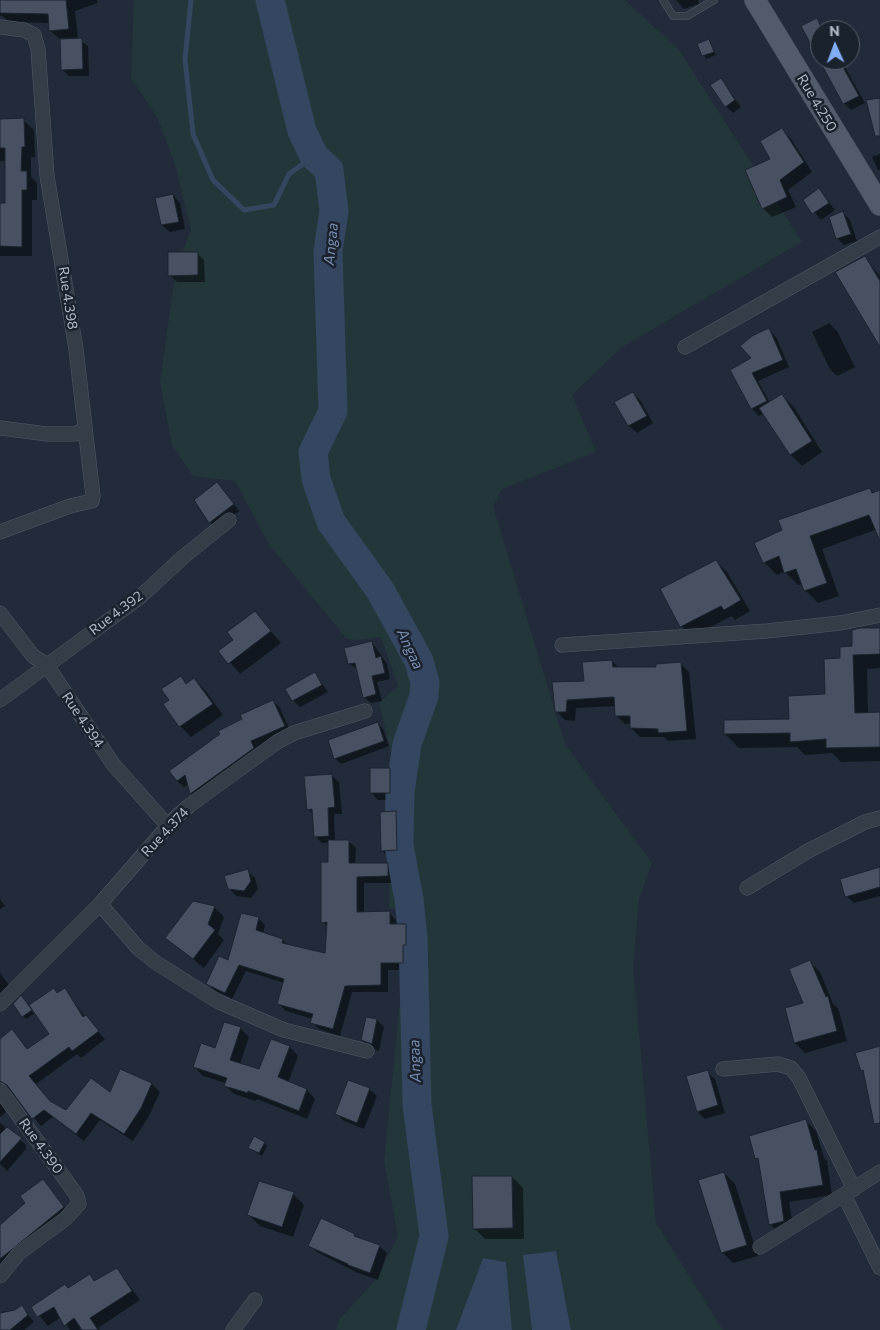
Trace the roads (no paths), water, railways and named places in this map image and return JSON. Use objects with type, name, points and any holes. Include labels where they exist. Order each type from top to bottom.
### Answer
[{"type":"main road","name":"Rue 4.250","points":[[755,0],[880,205]]},
{"type":"street","name":"Rue 4.398","points":[[0,27],[24,30],[34,35],[38,49],[47,176],[62,255],[85,430],[92,501],[70,506],[0,532]]},
{"type":"street","points":[[685,347],[880,237]]},
{"type":"street","points":[[0,428],[47,434],[75,434],[85,430]]},
{"type":"street","name":"Rue 4.392","points":[[0,700],[46,664],[140,597],[182,558],[229,520]]},
{"type":"street","name":"Rue 4.394","points":[[0,613],[33,656],[46,664],[113,764],[168,826]]},
{"type":"street","points":[[562,645],[767,631],[840,623],[880,616]]},
{"type":"street","name":"Rue 4.374","points":[[0,1004],[100,904],[168,826],[208,791],[277,742],[314,726],[365,711]]},
{"type":"street","points":[[748,888],[808,851],[865,822],[880,818]]},
{"type":"street","points":[[100,904],[138,948],[155,962],[217,1001],[284,1030],[366,1051]]},
{"type":"street","points":[[723,1069],[778,1064],[791,1068],[799,1078],[880,1268]]},
{"type":"street","name":"Rue 4.390","points":[[0,1090],[68,1183],[77,1196],[79,1204],[65,1219],[19,1253],[0,1276]]},
{"type":"street","points":[[760,1246],[880,1172]]},
{"type":"street","points":[[233,1330],[255,1300]]},
{"type":"lane","points":[[663,0],[673,16],[686,16],[714,0]]},
{"type":"water","points":[[556,1251],[571,1330],[532,1330],[523,1255]]},
{"type":"water","points":[[483,1258],[506,1262],[512,1330],[456,1330]]},
{"type":"waterway","points":[[191,0],[185,59],[193,134],[213,180],[244,210],[274,205],[289,174],[314,156]]},
{"type":"waterway","name":"Angaa","points":[[270,0],[302,131],[314,156],[329,170],[334,211],[328,251],[333,411],[313,452],[316,479],[331,522],[380,590],[419,661],[425,683],[424,696],[407,744],[400,792],[399,846],[409,899],[413,937],[417,1105],[434,1236],[411,1330]]}]
